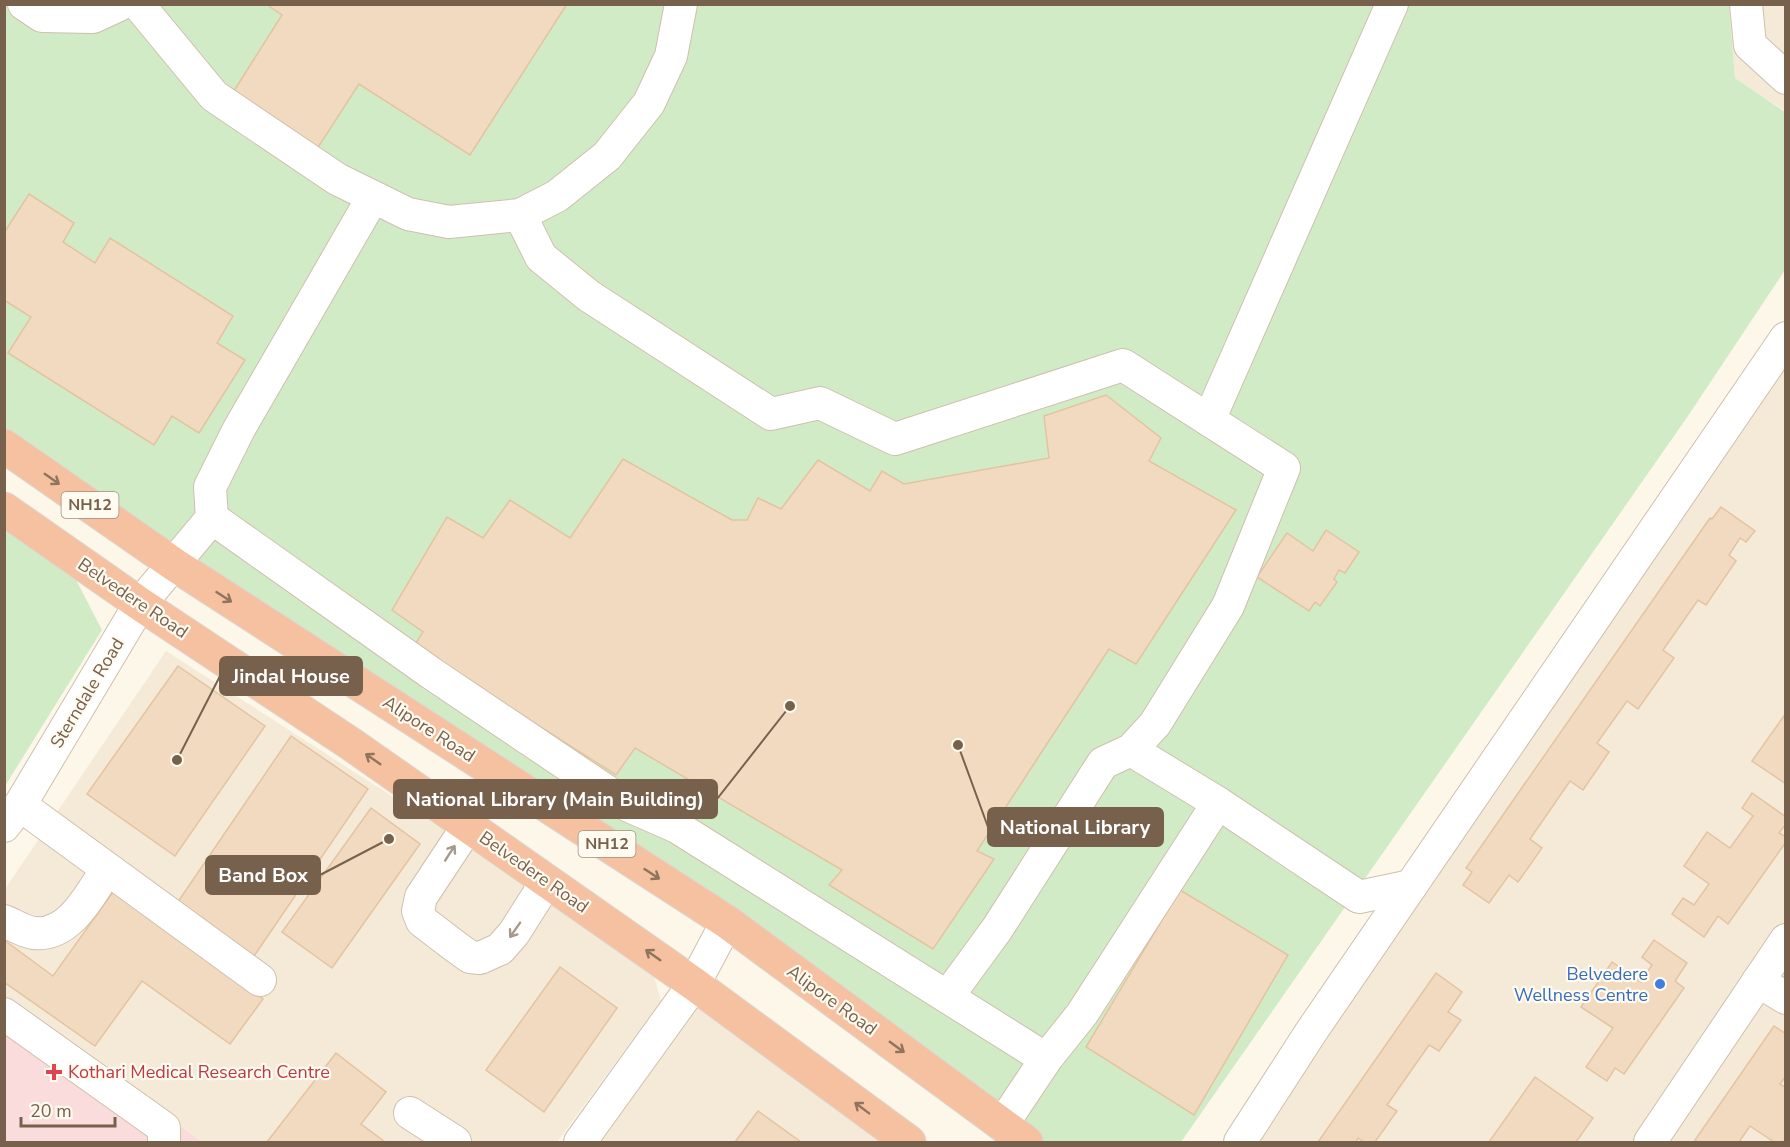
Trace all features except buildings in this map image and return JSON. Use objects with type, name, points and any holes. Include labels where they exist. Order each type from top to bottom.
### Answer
[{"type":"highway","name":"Alipore Road","points":[[4,446],[175,565],[727,922],[1014,1134]]},
{"type":"highway","name":"Belvedere Road","points":[[4,509],[140,604],[351,744],[547,881],[694,984],[909,1143]]},
{"type":"street","points":[[24,4],[42,16],[93,17],[121,4]]},
{"type":"street","points":[[138,4],[214,96],[337,179],[408,214],[449,222],[520,215],[557,196],[607,156],[649,103],[671,56],[681,4]]},
{"type":"street","points":[[1209,420],[1392,4]]},
{"type":"street","points":[[1746,4],[1750,45],[1785,78]]},
{"type":"street","points":[[373,197],[239,429],[210,487],[212,518],[431,673],[627,805],[677,827],[1046,1059]]},
{"type":"street","points":[[520,215],[541,257],[589,296],[771,414],[820,404],[895,439],[1123,365],[1284,468],[1228,606],[1155,724],[1131,750],[1103,763],[997,929],[948,996]]},
{"type":"street","points":[[1240,1143],[1311,1032],[1785,338]]},
{"type":"street","name":"Sterndale Road","points":[[12,816],[140,604],[175,565],[212,518]]},
{"type":"street","points":[[1131,750],[1218,803],[1359,897],[1411,885]]},
{"type":"street","points":[[1014,1134],[1046,1059],[1082,1014],[1218,803]]},
{"type":"street","points":[[12,816],[107,869],[260,980]]},
{"type":"street","points":[[468,826],[418,903],[418,911],[422,921],[470,957],[490,956],[500,949],[514,933],[547,881]]},
{"type":"street","points":[[4,921],[34,933],[48,933],[62,926],[76,914],[107,869]]},
{"type":"street","points":[[580,1143],[694,984],[727,922]]},
{"type":"street","points":[[1650,1143],[1785,940]]},
{"type":"street","points":[[1758,981],[1785,998]]},
{"type":"street","points":[[4,1014],[164,1128],[164,1143]]},
{"type":"street","points":[[410,1113],[455,1143]]},
{"type":"shaded area","points":[[1729,5],[1785,5],[1785,111],[1735,78]]},
{"type":"shaded area","points":[[1785,349],[1785,1142],[1254,1142]]},
{"type":"shaded area","points":[[166,651],[650,962],[661,1001],[557,1142],[202,1142],[5,1002],[5,889]]},
{"type":"shaded area","name":"Kothari Medical Research Centre","points":[[5,1002],[202,1142],[5,1142]]},
{"type":"shaded area","points":[[699,1006],[892,1142],[601,1142]]},
{"type":"green space","points":[[4,5],[1729,5],[1735,78],[1785,112],[1785,270],[1688,416],[1181,1142],[1040,1142],[5,437]]},
{"type":"green space","points":[[5,531],[74,576],[102,630],[5,786]]},
{"type":"place","name":"National Library (Main Building)","points":[[790,706]]},
{"type":"place","name":"National Library","points":[[958,745]]},
{"type":"place","name":"Jindal House","points":[[177,760]]},
{"type":"place","name":"Band Box","points":[[389,839]]},
{"type":"place","name":"Belvedere Wellness Centre","points":[[1660,984]]},
{"type":"place","name":"Kothari Medical Research Centre","points":[[54,1072]]}]
